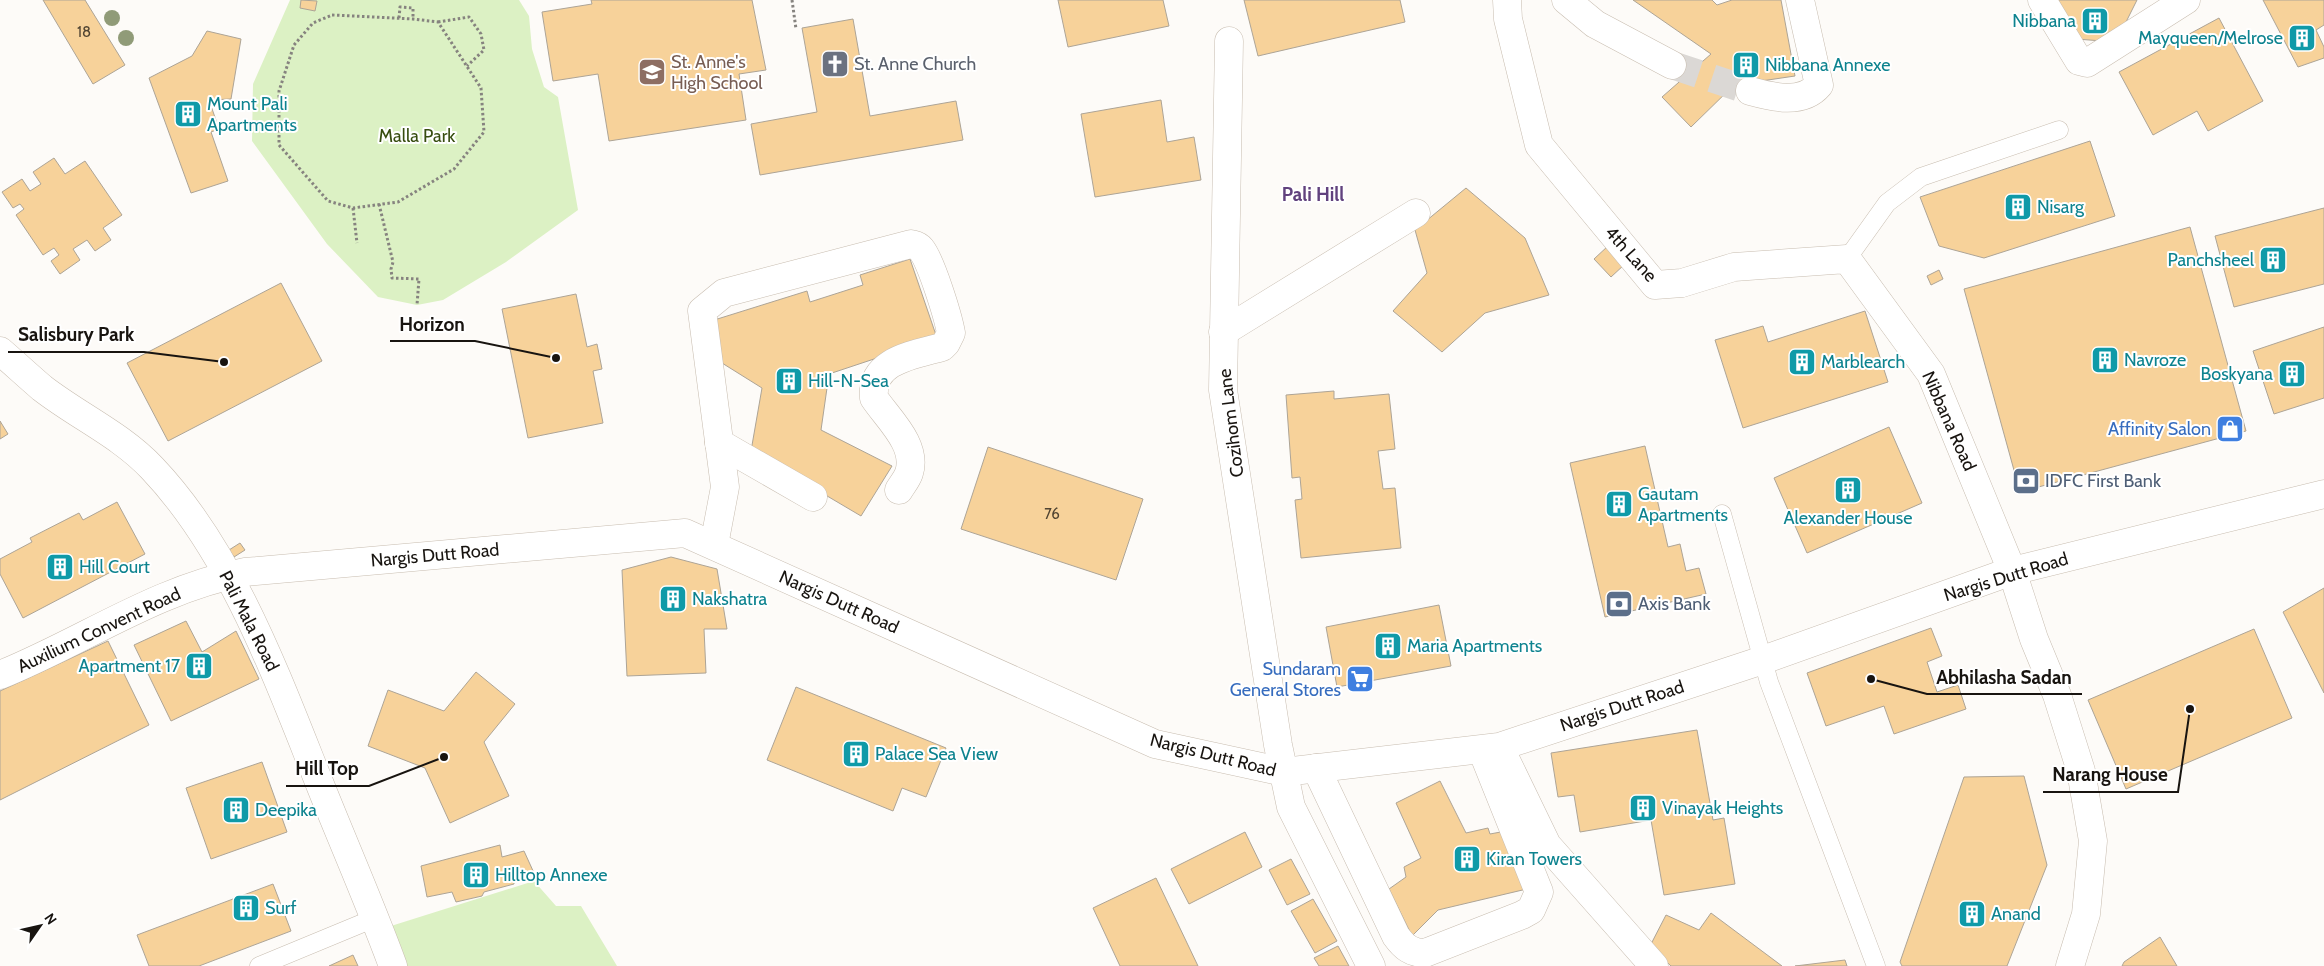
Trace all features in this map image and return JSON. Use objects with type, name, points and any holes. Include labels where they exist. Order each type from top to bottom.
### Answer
[{"type":"street","name":"4th Lane","points":[[1507,0],[1508,19],[1539,145],[1655,285],[1682,283],[1734,266],[1847,259]]},
{"type":"street","points":[[1566,0],[1595,24],[1672,65]]},
{"type":"street","points":[[1750,90],[1767,96],[1797,98],[1814,92],[1819,85],[1800,0]]},
{"type":"street","points":[[2042,0],[2079,61],[2087,64],[2186,0]]},
{"type":"street","name":"Cozihom Lane","points":[[1229,41],[1223,390],[1277,735],[1291,807],[1371,966]]},
{"type":"street","points":[[1223,332],[1416,213]]},
{"type":"street","points":[[714,545],[725,487],[702,323],[702,310],[724,293],[910,244],[918,246],[929,264],[951,333],[946,343],[942,346],[887,365],[876,379],[873,389],[874,398],[906,439],[909,451],[909,472],[899,490]]},
{"type":"street","name":"Nibbana Road","points":[[1847,259],[1931,374],[2012,571],[2034,638],[2057,695],[2080,771],[2093,841],[2086,914],[2070,966]]},
{"type":"street","name":"Pali Mala Road","points":[[0,350],[43,389],[128,446],[152,468],[180,502],[227,575],[270,660],[394,966]]},
{"type":"street","points":[[720,443],[813,497]]},
{"type":"street","name":"Nargis Dutt Road","points":[[227,575],[685,532],[1155,744],[1284,772],[1491,748],[1763,660],[2012,571],[2324,494]]},
{"type":"street","name":"Auxilium Convent Road","points":[[0,675],[27,664],[159,598],[227,575]]},
{"type":"street","points":[[1316,768],[1396,936],[1408,949],[1416,953],[1425,953],[1522,915],[1531,910],[1540,892],[1491,748]]},
{"type":"street","points":[[1491,748],[1548,845],[1654,966]]},
{"type":"lane","points":[[1847,259],[1887,203],[1922,177],[2059,130]]},
{"type":"lane","points":[[1722,514],[1769,682],[1876,966]]},
{"type":"lane","points":[[259,966],[376,918]]},
{"type":"path","points":[[408,0],[408,7]]},
{"type":"path","points":[[792,0],[796,29]]},
{"type":"path","points":[[399,18],[400,7],[408,7],[413,8],[414,19]]},
{"type":"path","points":[[438,22],[481,88],[484,132],[454,170],[398,202],[353,208],[328,201],[279,145],[279,91],[294,45],[313,23],[332,15],[438,22],[469,17],[482,34],[484,50],[467,66]]},
{"type":"path","points":[[379,204],[393,262],[391,269],[392,278],[419,279],[417,305]]},
{"type":"path","points":[[353,208],[357,242]]},
{"type":"green space","name":"Malla Park","points":[[290,0],[519,0],[529,16],[532,49],[544,87],[558,97],[578,210],[506,262],[443,300],[417,305],[378,297],[327,244],[252,141],[253,84]]},
{"type":"green space","points":[[534,881],[556,906],[581,906],[617,966],[407,966],[391,926]]},
{"type":"building","points":[[43,0],[85,0],[125,65],[93,84]]},
{"type":"building","points":[[301,0],[317,1],[315,11],[300,8]]},
{"type":"building","name":"St. Anne's High School","points":[[591,0],[752,0],[766,70],[739,74],[746,120],[609,141],[598,74],[553,81],[542,12],[592,4]]},
{"type":"building","points":[[1058,0],[1163,0],[1169,26],[1068,47]]},
{"type":"building","points":[[1244,0],[1400,0],[1405,22],[1258,56]]},
{"type":"building","name":"Nibbana Annexe","points":[[1633,0],[1712,0],[1717,5],[1732,0],[1781,0],[1795,76],[1734,85],[1691,127],[1662,97],[1711,54]]},
{"type":"building","name":"Nibbana","points":[[2050,0],[2137,0],[2116,42],[2076,39]]},
{"type":"building","name":"Mayqueen/Melrose","points":[[2263,0],[2324,0],[2324,25],[2316,30],[2324,47],[2324,58],[2298,67]]},
{"type":"building","points":[[2219,18],[2263,101],[2208,131],[2197,111],[2153,135],[2119,72]]},
{"type":"building","name":"St. Anne Church","points":[[853,19],[870,116],[956,101],[963,140],[760,175],[751,124],[817,112],[802,28]]},
{"type":"building","name":"Mount Pali Apartments","points":[[207,31],[241,39],[231,99],[209,100],[219,129],[211,132],[228,181],[191,193],[149,78],[192,56]]},
{"type":"building","points":[[1161,100],[1167,142],[1194,137],[1201,180],[1095,197],[1081,114]]},
{"type":"building","name":"Nisarg","points":[[2090,141],[2115,216],[1984,258],[1939,246],[1920,197]]},
{"type":"building","points":[[54,158],[65,174],[85,161],[122,215],[103,228],[111,240],[95,251],[87,240],[73,249],[80,260],[60,274],[51,261],[59,255],[54,248],[43,255],[16,215],[24,209],[20,204],[13,208],[2,192],[22,179],[30,191],[41,184],[33,172]]},
{"type":"building","points":[[1466,188],[1525,238],[1549,295],[1485,313],[1442,352],[1393,311],[1427,273],[1415,230]]},
{"type":"building","name":"Panchsheel","points":[[2324,208],[2324,284],[2234,307],[2215,236]]},
{"type":"building","name":"Navroze","points":[[2190,227],[2246,431],[2020,492],[1964,289]]},
{"type":"building","points":[[1608,246],[1625,264],[1611,277],[1594,259]]},
{"type":"building","name":"Hill-N-Sea","points":[[910,259],[937,338],[829,374],[821,430],[892,466],[861,516],[751,451],[762,388],[722,363],[711,321],[807,291],[810,302],[863,285],[860,275]]},
{"type":"building","points":[[1939,270],[1943,279],[1931,285],[1927,276]]},
{"type":"building","points":[[281,283],[322,361],[168,441],[127,363]]},
{"type":"building","points":[[576,294],[587,347],[597,344],[602,369],[593,371],[603,423],[528,438],[502,309]]},
{"type":"building","name":"Marblearch","points":[[1865,311],[1888,382],[1743,428],[1715,340],[1763,326],[1768,342]]},
{"type":"building","name":"Boskyana","points":[[2324,327],[2324,398],[2274,414],[2253,351]]},
{"type":"building","points":[[1334,391],[1334,399],[1389,394],[1395,449],[1378,451],[1383,489],[1395,488],[1401,548],[1301,558],[1295,500],[1302,499],[1300,477],[1292,478],[1286,395]]},
{"type":"building","points":[[0,421],[8,434],[0,439]]},
{"type":"building","name":"Alexander House","points":[[1889,427],[1922,503],[1807,553],[1774,478]]},
{"type":"building","name":"Gautam Apartments","points":[[1645,446],[1668,547],[1680,544],[1686,571],[1699,568],[1706,594],[1605,617],[1570,463]]},
{"type":"building","points":[[988,447],[1143,499],[1116,580],[961,529]]},
{"type":"building","name":"Hill Court","points":[[117,502],[145,554],[23,618],[0,574],[0,559],[32,542],[30,538],[79,513],[83,520]]},
{"type":"building","points":[[240,543],[245,550],[234,557],[229,550]]},
{"type":"building","name":"Nakshatra","points":[[671,557],[717,569],[727,629],[704,629],[706,673],[627,676],[622,570]]},
{"type":"building","points":[[2324,588],[2324,693],[2283,612]]},
{"type":"building","name":"Maria Apartments","points":[[1439,605],[1451,666],[1337,687],[1326,627]]},
{"type":"building","name":"Apartment 17","points":[[186,621],[202,652],[236,631],[259,679],[171,721],[134,645]]},
{"type":"building","points":[[1931,628],[1942,656],[1927,662],[1937,692],[1958,685],[1966,709],[1894,734],[1884,706],[1826,726],[1807,673]]},
{"type":"building","points":[[2254,629],[2292,718],[2126,789],[2088,700]]},
{"type":"building","points":[[108,641],[149,725],[0,800],[0,691]]},
{"type":"building","points":[[476,672],[515,704],[484,742],[509,796],[450,823],[425,768],[368,746],[388,690],[444,711]]},
{"type":"building","name":"Palace Sea View","points":[[796,687],[946,748],[926,797],[902,788],[893,811],[767,760]]},
{"type":"building","name":"Vinayak Heights","points":[[1697,730],[1713,820],[1724,818],[1735,884],[1664,895],[1651,820],[1580,832],[1574,795],[1558,797],[1551,753]]},
{"type":"building","name":"Deepika","points":[[262,762],[287,832],[211,859],[186,788]]},
{"type":"building","name":"Anand","points":[[2024,776],[2047,865],[2007,966],[1902,966],[1900,962],[1964,777]]},
{"type":"building","name":"Kiran Towers","points":[[1440,781],[1466,833],[1488,828],[1490,834],[1506,831],[1531,888],[1438,910],[1412,936],[1389,889],[1406,877],[1404,867],[1421,858],[1396,803]]},
{"type":"building","points":[[1245,832],[1262,867],[1189,904],[1171,869]]},
{"type":"building","name":"Hilltop Annexe","points":[[500,845],[502,857],[524,851],[534,873],[514,879],[514,884],[484,892],[482,896],[456,902],[452,892],[427,897],[421,866]]},
{"type":"building","points":[[1291,859],[1310,894],[1287,905],[1269,870]]},
{"type":"building","points":[[1156,878],[1198,966],[1120,966],[1093,908]]},
{"type":"building","name":"Surf","points":[[273,884],[291,931],[199,966],[149,966],[137,935]]},
{"type":"building","points":[[1313,899],[1337,941],[1315,953],[1291,911]]},
{"type":"building","points":[[1711,913],[1782,966],[1671,966],[1650,946],[1666,915],[1699,930]]},
{"type":"building","points":[[2160,937],[2177,966],[2122,966],[2124,962]]},
{"type":"building","points":[[1338,946],[1349,966],[1319,966],[1314,958]]},
{"type":"building","points":[[353,955],[358,966],[329,966]]},
{"type":"building","points":[[1845,960],[1847,966],[1795,966]]},
{"type":"tunnel","points":[[1672,65],[1750,91]]},
{"type":"place","name":"Nibbana","points":[[2095,21]]},
{"type":"place","name":"Mayqueen/Melrose","points":[[2302,38]]},
{"type":"place","name":"St. Anne Church","points":[[835,64]]},
{"type":"place","name":"Nibbana Annexe","points":[[1746,65]]},
{"type":"place","name":"St. Anne's High School","points":[[652,72]]},
{"type":"place","name":"Mount Pali Apartments","points":[[188,114]]},
{"type":"place","name":"Nisarg","points":[[2018,207]]},
{"type":"place","name":"Panchsheel","points":[[2273,260]]},
{"type":"place","name":"Horizon","points":[[556,358]]},
{"type":"place","name":"Navroze","points":[[2105,360]]},
{"type":"place","name":"Salisbury Park","points":[[224,362]]},
{"type":"place","name":"Marblearch","points":[[1802,362]]},
{"type":"place","name":"Boskyana","points":[[2292,374]]},
{"type":"place","name":"Hill-N-Sea","points":[[789,381]]},
{"type":"place","name":"Affinity Salon","points":[[2230,429]]},
{"type":"place","name":"IDFC First Bank","points":[[2026,481]]},
{"type":"place","name":"Alexander House","points":[[1848,490]]},
{"type":"place","name":"Gautam Apartments","points":[[1619,504]]},
{"type":"place","name":"Hill Court","points":[[60,567]]},
{"type":"place","name":"Nakshatra","points":[[673,599]]},
{"type":"place","name":"Axis Bank","points":[[1619,604]]},
{"type":"place","name":"Maria Apartments","points":[[1388,646]]},
{"type":"place","name":"Apartment 17","points":[[199,666]]},
{"type":"place","name":"Sundaram General Stores","points":[[1360,679]]},
{"type":"place","name":"Abhilasha Sadan","points":[[1871,679]]},
{"type":"place","name":"Narang House","points":[[2190,709]]},
{"type":"place","name":"Palace Sea View","points":[[856,754]]},
{"type":"place","name":"Hill Top","points":[[444,757]]},
{"type":"place","name":"Vinayak Heights","points":[[1643,808]]},
{"type":"place","name":"Deepika","points":[[236,810]]},
{"type":"place","name":"Kiran Towers","points":[[1467,859]]},
{"type":"place","name":"Hilltop Annexe","points":[[476,875]]},
{"type":"place","name":"Surf","points":[[246,908]]},
{"type":"place","name":"Anand","points":[[1972,914]]},
{"type":"district","name":"Pali Hill","points":[[1313,194]]}]
